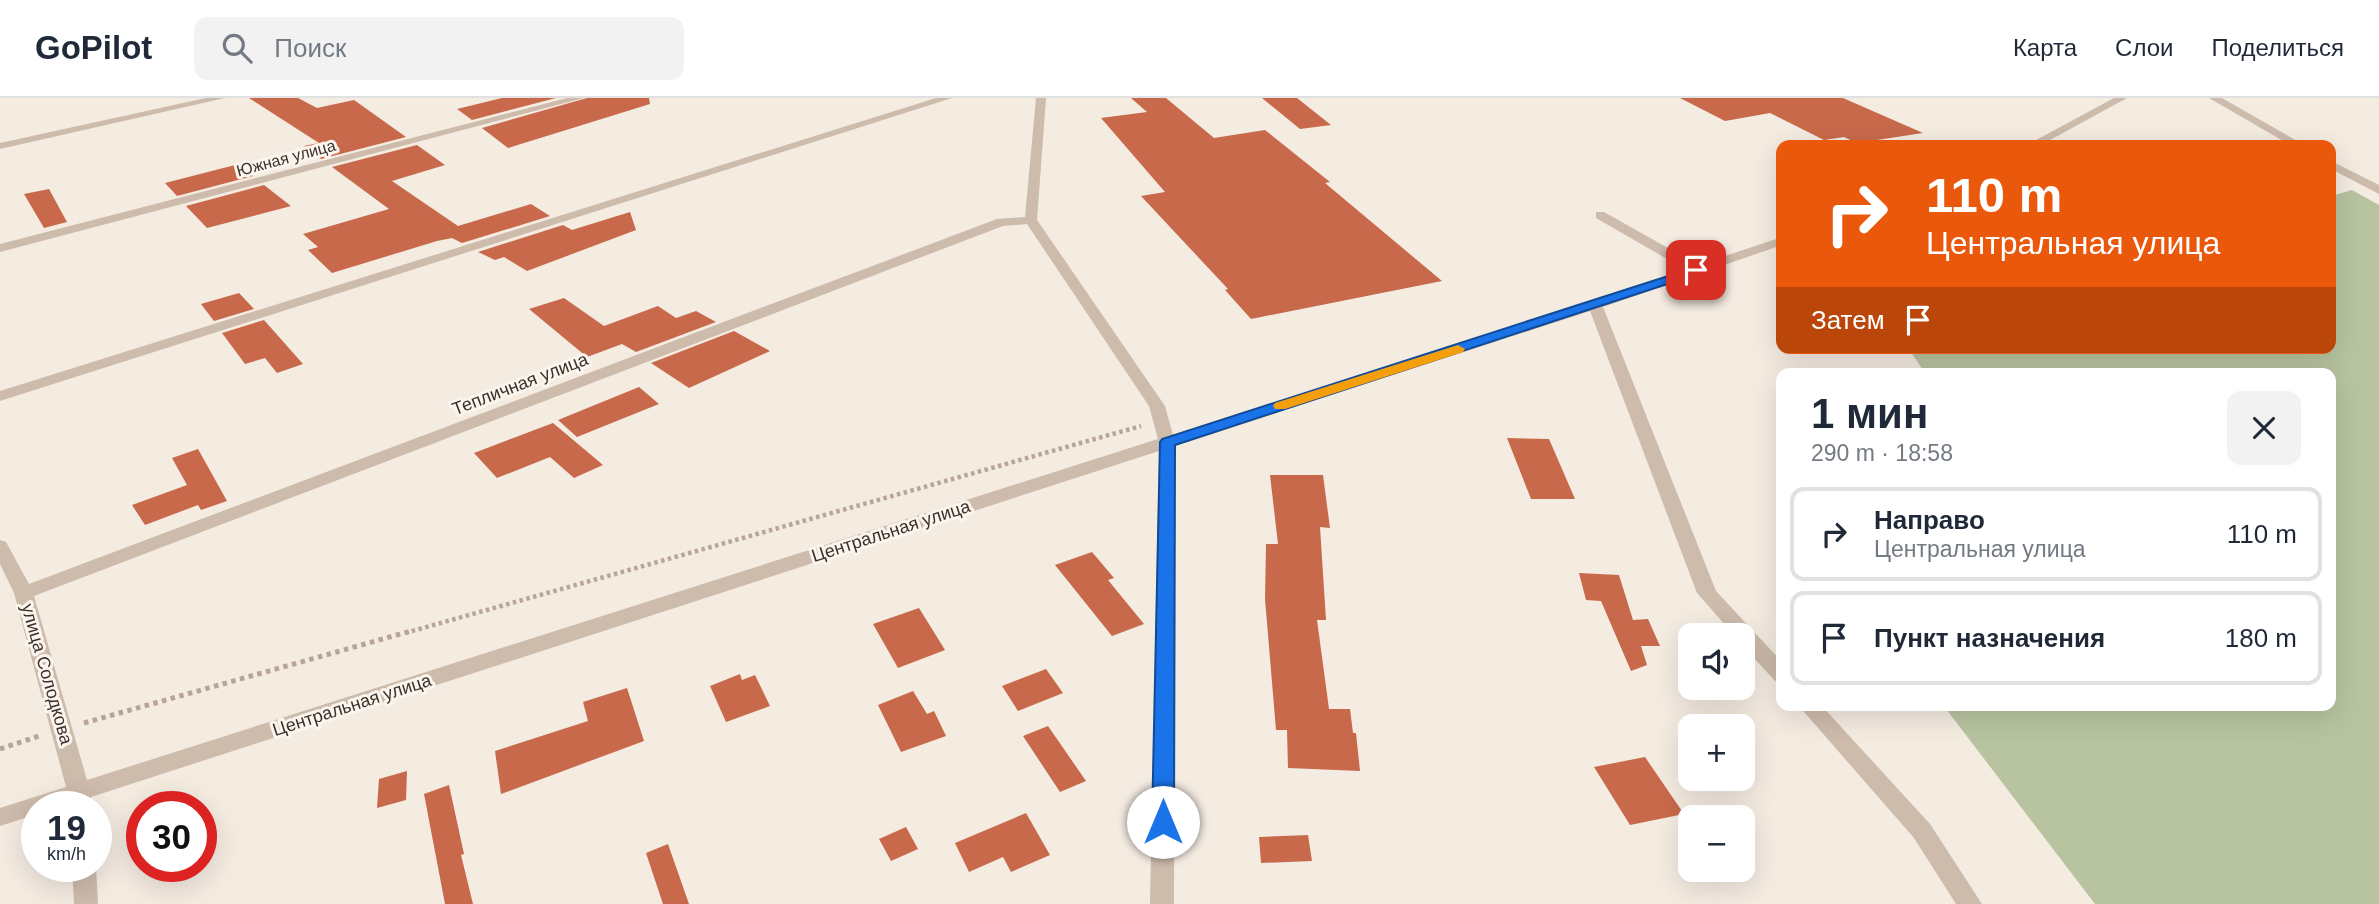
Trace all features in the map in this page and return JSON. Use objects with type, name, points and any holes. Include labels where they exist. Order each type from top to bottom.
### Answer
[{"type":"street","points":[[0,146],[220,98]]},
{"type":"street","name":"Южная улица","points":[[0,248],[579,98]]},
{"type":"street","points":[[0,396],[947,98]]},
{"type":"street","points":[[1041,98],[1031,220],[1157,406],[1167,442],[1162,904]]},
{"type":"street","points":[[2042,140],[2122,98]]},
{"type":"street","points":[[2214,98],[2289,140]]},
{"type":"street","points":[[2336,166],[2379,191]]},
{"type":"street","points":[[1600,215],[1696,270]]},
{"type":"street","name":"Тепличная улица","points":[[24,593],[1001,222],[1031,220]]},
{"type":"street","name":"Центральная улица","points":[[103,791],[1167,442],[1595,305],[1776,243]]},
{"type":"street","points":[[1595,305],[1707,593],[1776,669]]},
{"type":"street","name":"улица Солодкова","points":[[0,546],[24,593],[77,791]]},
{"type":"street","points":[[1813,711],[1922,831],[1970,904]]},
{"type":"street","name":"Центральная улица","points":[[0,817],[21,812]]},
{"type":"street","points":[[84,882],[86,904]]},
{"type":"path","points":[[0,749],[62,729],[1161,420]]},
{"type":"green space","points":[[2352,190],[2379,205],[2379,904],[2095,904],[1948,711],[2336,711],[2336,368],[1922,368],[1912,354],[2336,354],[2336,195]]},
{"type":"building","points":[[249,98],[298,98],[317,108],[354,100],[406,137],[321,159],[304,146],[319,143]]},
{"type":"building","points":[[502,98],[556,98],[472,120],[457,109]]},
{"type":"building","points":[[587,98],[649,98],[650,104],[508,148],[482,128]]},
{"type":"building","points":[[1131,98],[1166,98],[1214,138],[1265,130],[1330,182],[1325,183],[1442,281],[1251,319],[1225,290],[1228,289],[1141,196],[1165,192],[1101,118],[1147,112]]},
{"type":"building","points":[[1262,98],[1297,98],[1331,125],[1300,129]]},
{"type":"building","points":[[1680,98],[1843,98],[1923,133],[1877,140],[1850,140],[1844,137],[1824,140],[1770,113],[1725,121]]},
{"type":"building","points":[[417,145],[445,165],[392,181],[458,226],[531,204],[550,216],[462,243],[452,238],[437,241],[332,273],[308,250],[318,247],[303,234],[389,209],[332,167]]},
{"type":"building","points":[[239,164],[253,176],[177,196],[165,183]]},
{"type":"building","points":[[264,185],[291,206],[207,228],[186,206]]},
{"type":"building","points":[[49,189],[67,222],[44,228],[24,194]]},
{"type":"building","points":[[630,212],[636,230],[527,271],[504,257],[495,260],[478,252],[563,225],[572,230]]},
{"type":"building","points":[[239,293],[254,309],[214,321],[201,304]]},
{"type":"building","points":[[564,298],[604,326],[658,306],[676,318],[696,311],[716,322],[636,352],[622,344],[587,357],[529,309]]},
{"type":"building","points":[[264,320],[303,364],[277,373],[265,358],[245,364],[222,333]]},
{"type":"building","points":[[734,331],[770,351],[689,388],[651,363]]},
{"type":"building","points":[[639,387],[659,404],[577,437],[558,420]]},
{"type":"building","points":[[553,423],[603,465],[574,478],[550,457],[497,478],[474,453]]},
{"type":"building","points":[[1507,438],[1549,439],[1575,499],[1531,499]]},
{"type":"building","points":[[198,449],[227,501],[201,510],[198,505],[145,525],[132,505],[187,485],[172,458]]},
{"type":"building","points":[[1270,475],[1323,475],[1330,528],[1320,527],[1326,620],[1317,620],[1329,709],[1350,709],[1353,733],[1356,733],[1360,771],[1288,768],[1287,730],[1276,730],[1265,599],[1266,544],[1278,544]]},
{"type":"building","points":[[1092,552],[1114,578],[1108,580],[1144,624],[1112,636],[1055,565]]},
{"type":"building","points":[[1579,573],[1619,575],[1633,620],[1648,619],[1660,646],[1641,646],[1647,665],[1631,671],[1601,601],[1586,600]]},
{"type":"building","points":[[919,608],[945,650],[898,668],[873,624]]},
{"type":"building","points":[[1046,669],[1063,693],[1018,711],[1002,686]]},
{"type":"building","points":[[740,674],[742,680],[755,675],[770,706],[726,722],[710,686]]},
{"type":"building","points":[[627,688],[644,741],[501,794],[495,751],[588,721],[583,702]]},
{"type":"building","points":[[913,691],[927,714],[934,711],[946,736],[901,752],[878,705]]},
{"type":"building","points":[[1048,726],[1086,781],[1060,792],[1023,736]]},
{"type":"building","points":[[1645,757],[1678,805],[1678,815],[1630,825],[1594,767]]},
{"type":"building","points":[[407,771],[406,800],[377,808],[379,779]]},
{"type":"building","points":[[449,785],[473,904],[445,904],[424,794]]},
{"type":"building","points":[[1026,813],[1050,855],[1011,872],[1003,857],[969,872],[955,843]]},
{"type":"building","points":[[906,827],[918,849],[891,861],[879,839]]},
{"type":"building","points":[[1308,835],[1312,861],[1261,863],[1259,837]]},
{"type":"building","points":[[668,844],[689,904],[663,904],[646,853]]},
{"type":"slow traffic","points":[[1280,406],[1458,349]]},
{"type":"route","points":[[1163,822],[1167,442],[1696,270]]}]
